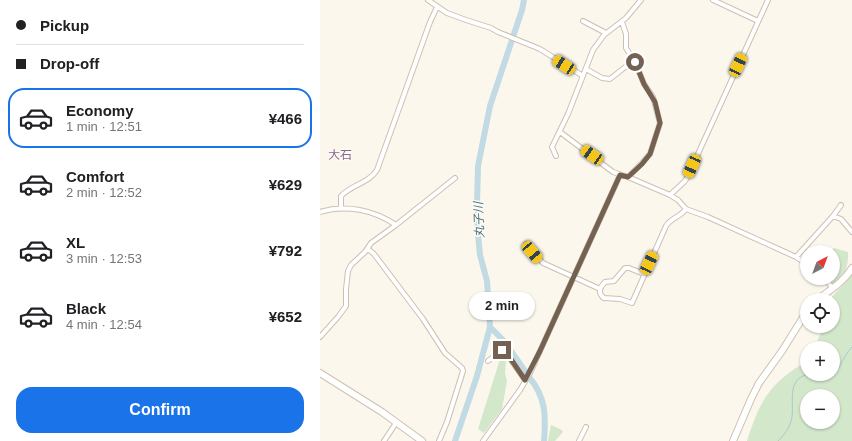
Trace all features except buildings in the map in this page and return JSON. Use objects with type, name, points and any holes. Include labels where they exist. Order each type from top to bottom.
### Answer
[{"type":"street","points":[[428,0],[437,7],[456,17],[491,28],[540,48],[583,76]]},
{"type":"street","points":[[556,156],[552,147],[560,132],[593,50],[606,33],[622,22],[641,0]]},
{"type":"street","points":[[713,0],[758,21]]},
{"type":"street","points":[[670,195],[687,178],[768,0]]},
{"type":"street","points":[[341,208],[341,196],[345,191],[371,177],[377,170],[430,22],[437,7]]},
{"type":"street","points":[[583,21],[606,33]]},
{"type":"street","points":[[622,22],[626,34],[626,48],[634,60],[644,84],[655,102],[660,123],[650,154],[628,177]]},
{"type":"street","points":[[586,69],[602,78],[610,80],[634,60]]},
{"type":"street","points":[[560,132],[592,155],[606,168],[670,195],[678,200],[686,209],[708,217],[800,260]]},
{"type":"street","points":[[483,441],[525,380],[540,351],[620,175]]},
{"type":"street","points":[[320,337],[344,310],[347,300],[346,288],[348,271],[354,261],[361,257],[376,239],[455,178]]},
{"type":"street","points":[[796,257],[841,205]]},
{"type":"street","points":[[320,212],[341,208],[355,209],[371,212],[396,225]]},
{"type":"street","points":[[644,274],[629,268],[625,268],[616,280],[605,282],[600,290],[600,295],[604,298],[620,299],[632,303],[669,222],[682,214],[686,209]]},
{"type":"street","points":[[833,216],[841,219],[852,232]]},
{"type":"street","points":[[526,244],[543,263],[600,290]]},
{"type":"street","points":[[368,249],[374,254],[424,319],[444,353],[462,368],[463,371],[447,422],[439,441]]},
{"type":"street","points":[[827,293],[848,275],[852,268]]},
{"type":"street","points":[[829,285],[832,289]]},
{"type":"street","points":[[733,441],[759,383],[782,351],[800,321]]},
{"type":"street","points":[[488,361],[504,350],[525,380]]},
{"type":"street","points":[[320,373],[422,441]]},
{"type":"street","points":[[384,441],[396,423]]},
{"type":"street","points":[[579,441],[586,427]]},
{"type":"green space","points":[[840,250],[848,252],[844,274],[840,278]]},
{"type":"green space","points":[[852,275],[852,441],[747,441],[757,414],[768,394],[783,377],[794,369],[800,365],[800,381],[840,381],[840,341],[817,341],[821,333],[840,333],[840,293],[835,293]]},
{"type":"green space","points":[[501,356],[505,356],[506,360],[505,373],[507,381],[502,409],[484,433],[478,429]]},
{"type":"green space","points":[[551,425],[562,430],[563,432],[555,441],[548,441]]},
{"type":"waterway","name":"丸子川","points":[[455,441],[477,376],[490,327],[487,281],[480,255],[478,235],[478,166],[490,106],[524,0]]},
{"type":"waterway","points":[[490,327],[504,341],[525,371]]},
{"type":"waterway","points":[[778,441],[787,430],[791,421],[793,393],[796,382],[800,378],[809,374],[834,375],[852,347]]},
{"type":"waterway","points":[[529,377],[535,384],[544,407],[544,441]]},
{"type":"district","name":"大石","points":[[340,155]]},
{"type":"route","points":[[502,350],[506,352],[525,380],[530,373],[620,175],[628,177],[650,154],[660,128],[660,123],[655,102],[644,84],[635,62]]}]
